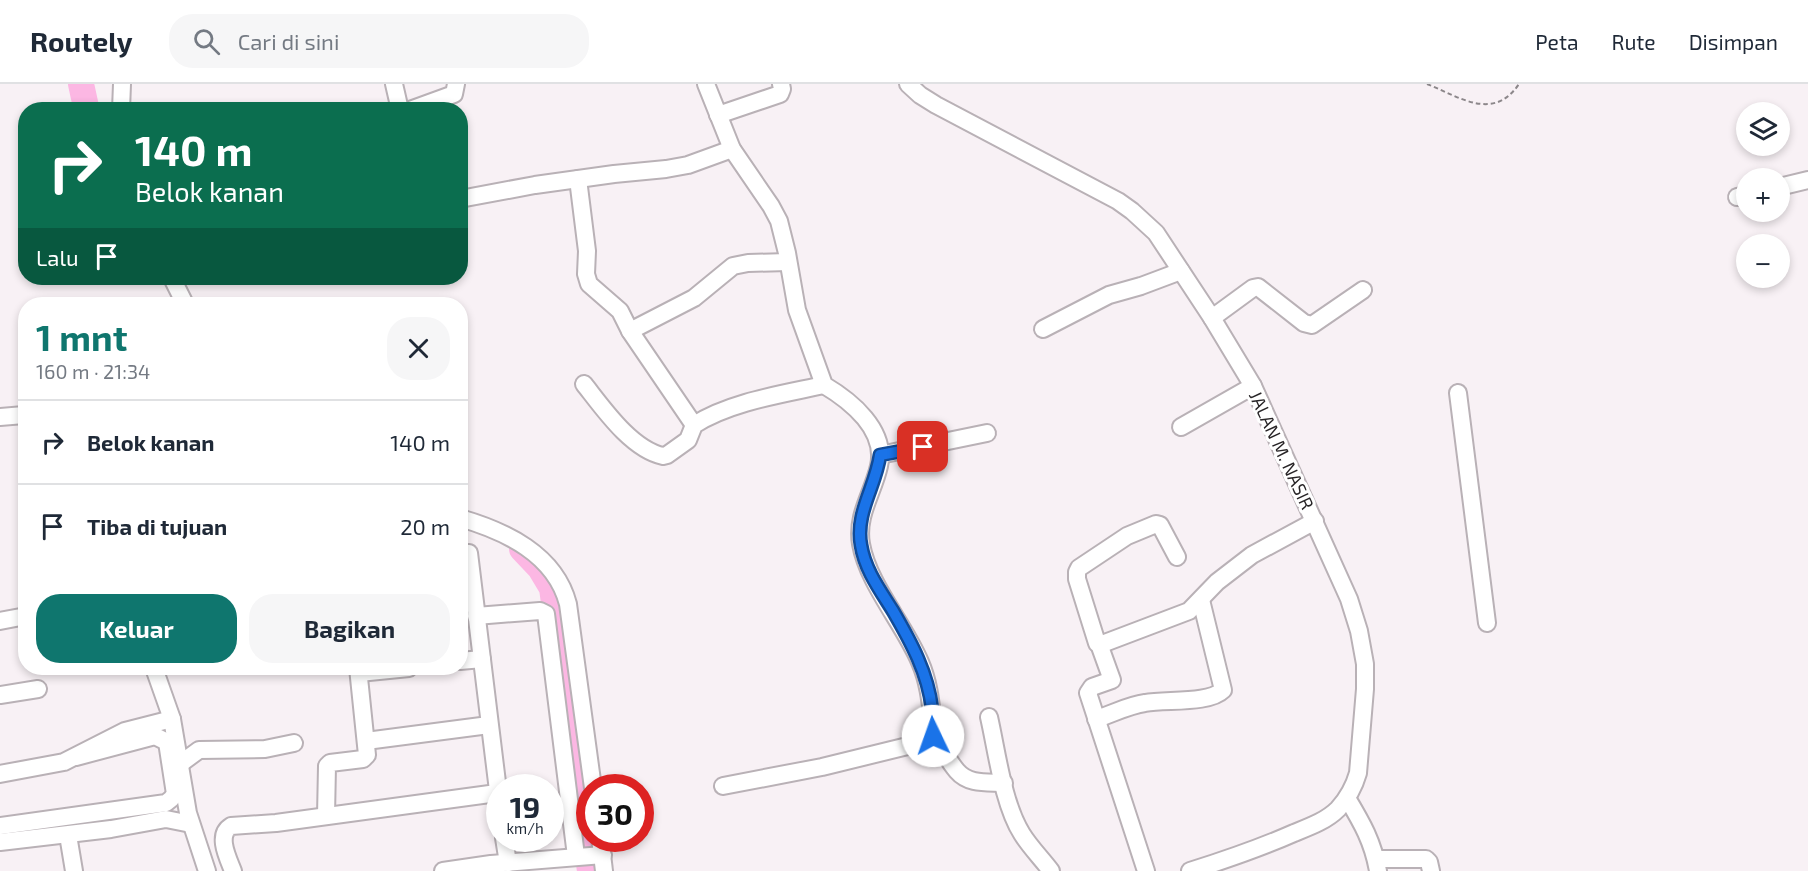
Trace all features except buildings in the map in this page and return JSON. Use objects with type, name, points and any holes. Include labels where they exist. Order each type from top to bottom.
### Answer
[{"type":"street","points":[[121,102],[122,84]]},
{"type":"street","points":[[394,84],[398,102]]},
{"type":"street","points":[[433,102],[453,95],[456,91],[456,84]]},
{"type":"street","points":[[706,84],[732,149],[776,214],[783,232],[797,310],[824,385],[842,395],[865,419],[876,438],[880,455],[879,466],[860,522],[861,545],[872,578],[894,612],[920,662],[929,692],[934,734],[954,767],[964,778],[974,782],[1004,783]]},
{"type":"street","points":[[718,115],[780,94],[783,89],[781,84]]},
{"type":"street","name":"JALAN M. NASIR","points":[[908,84],[936,105],[1118,201],[1156,233],[1253,386],[1356,617],[1365,664],[1365,689],[1358,773],[1347,798],[1330,815],[1316,824],[1190,871]]},
{"type":"street","points":[[468,198],[578,179],[666,170],[688,165],[732,149]]},
{"type":"street","points":[[578,179],[587,251],[588,281],[620,311],[630,331],[694,425]]},
{"type":"street","points":[[1790,184],[1808,180]]},
{"type":"street","points":[[630,331],[694,298],[733,266],[748,263],[788,262]]},
{"type":"street","points":[[1043,329],[1103,298],[1181,271]]},
{"type":"street","points":[[1212,318],[1253,288],[1258,287],[1304,323],[1312,325],[1363,290]]},
{"type":"street","points":[[584,384],[626,435],[656,454],[666,456],[686,443],[694,425],[706,418],[740,405],[824,385]]},
{"type":"street","points":[[1181,427],[1253,386]]},
{"type":"street","points":[[1458,393],[1486,623]]},
{"type":"street","points":[[0,417],[18,416]]},
{"type":"street","points":[[880,455],[987,433]]},
{"type":"street","points":[[468,520],[511,537],[524,545],[538,556],[563,590],[568,604],[591,774]]},
{"type":"street","points":[[1099,644],[1189,611],[1217,582],[1252,555],[1315,521]]},
{"type":"street","points":[[1146,871],[1088,693],[1092,687],[1112,680],[1095,639],[1077,579],[1077,572],[1079,568],[1127,536],[1156,524],[1160,525],[1177,557]]},
{"type":"street","points":[[468,570],[469,553]]},
{"type":"street","points":[[468,590],[476,616],[495,774]]},
{"type":"street","points":[[1096,719],[1144,703],[1205,698],[1224,690],[1201,600]]},
{"type":"street","points":[[443,871],[594,855],[546,614],[540,611],[476,616]]},
{"type":"street","points":[[0,621],[18,618]]},
{"type":"street","points":[[468,661],[482,659]]},
{"type":"street","points":[[156,675],[172,719],[191,824],[207,871]]},
{"type":"street","points":[[326,816],[327,766],[330,763],[365,758],[367,755],[359,675]]},
{"type":"street","points":[[0,696],[38,689]]},
{"type":"street","points":[[989,717],[1013,816],[1022,834],[1051,871]]},
{"type":"street","points":[[0,774],[64,762],[125,731],[172,719]]},
{"type":"street","points":[[366,741],[489,725]]},
{"type":"street","points":[[723,786],[822,767],[928,741],[934,734]]},
{"type":"street","points":[[0,826],[166,803],[175,794],[167,742],[155,736],[75,757]]},
{"type":"street","points":[[180,764],[199,750],[265,749],[294,743]]},
{"type":"street","points":[[1347,798],[1366,831],[1377,865],[1426,860],[1429,862],[1431,871]]},
{"type":"street","points":[[232,871],[224,834],[228,827],[486,801]]},
{"type":"street","points":[[0,842],[68,835],[166,819],[191,824]]},
{"type":"street","points":[[68,835],[74,871]]},
{"type":"street","points":[[506,852],[508,863]]},
{"type":"path","points":[[1428,84],[1462,100],[1478,104],[1498,103],[1512,94],[1519,84]]},
{"type":"waterway","points":[[81,84],[85,102]]},
{"type":"waterway","points":[[522,549],[540,568],[552,588],[590,871]]},
{"type":"route","points":[[923,447],[880,455],[879,466],[864,507],[859,531],[864,558],[872,578],[894,612],[920,662],[931,702],[935,731],[933,736]]}]
